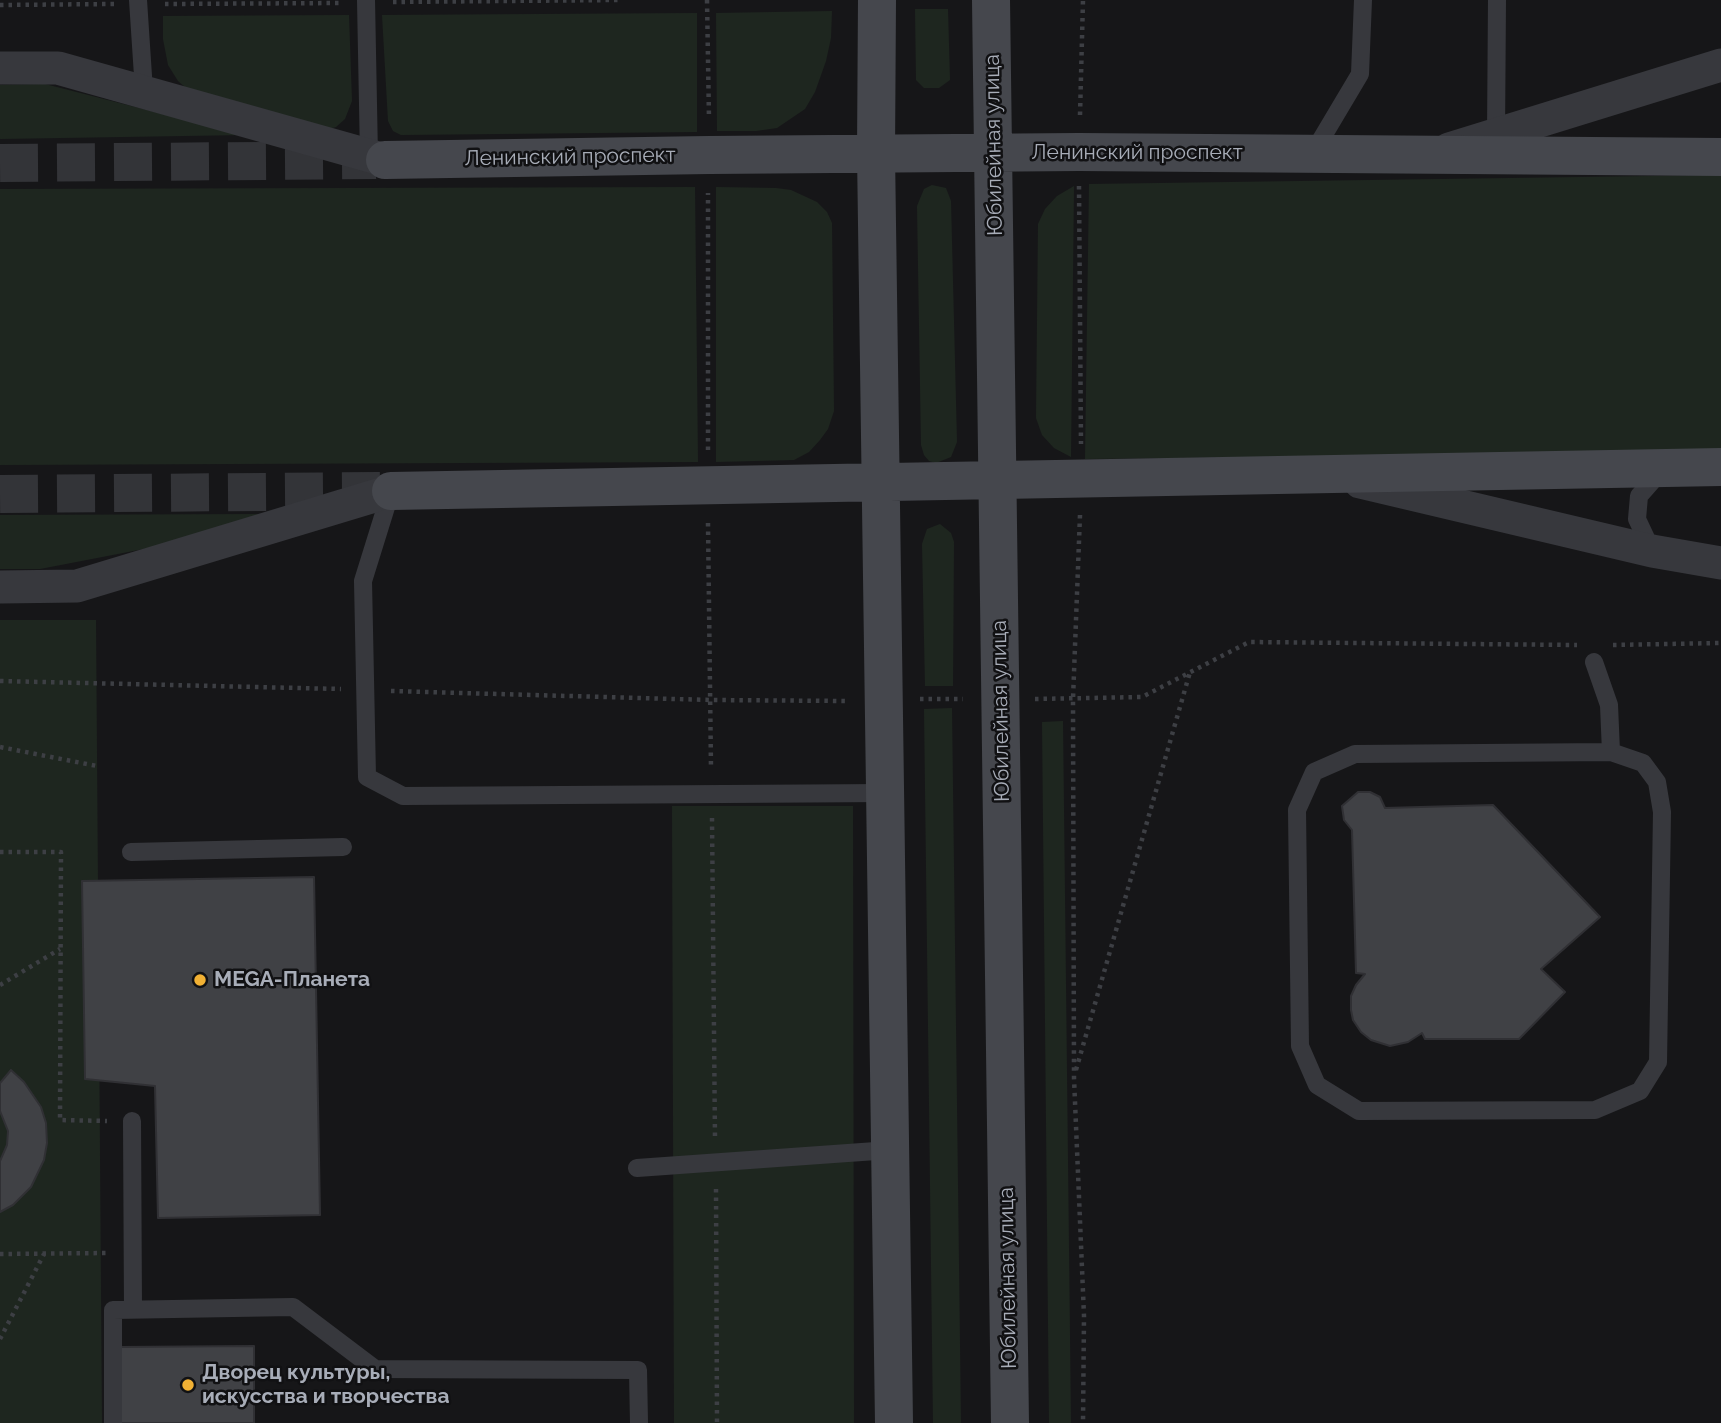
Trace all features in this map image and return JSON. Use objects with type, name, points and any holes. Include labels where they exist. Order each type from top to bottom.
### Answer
[{"type":"main road","points":[[877,0],[876,153],[894,1423]]},
{"type":"main road","name":"Юбилейная улица","points":[[991,0],[1010,1423]]},
{"type":"main road","name":"Ленинский проспект","points":[[377,158],[995,152],[1428,155],[1507,145],[1721,157]]},
{"type":"main road","points":[[391,491],[1721,467]]},
{"type":"street","points":[[1507,145],[1721,65]]},
{"type":"street","points":[[0,68],[58,68],[377,158]]},
{"type":"street","points":[[1333,476],[1652,551],[1721,563]]},
{"type":"street","points":[[0,587],[77,586],[391,491]]},
{"type":"lane","points":[[1313,153],[1360,74],[1363,0]]},
{"type":"lane","points":[[1497,0],[1507,145]]},
{"type":"lane","points":[[366,1],[377,158]]},
{"type":"lane","points":[[138,2],[144,91]]},
{"type":"lane","points":[[1652,551],[1636,519],[1639,496],[1663,468]]},
{"type":"lane","points":[[391,491],[363,581],[367,776],[403,796],[886,793]]},
{"type":"lane","points":[[1594,662],[1609,705],[1611,752]]},
{"type":"lane","points":[[1611,752],[1643,763],[1657,782],[1662,812],[1658,1062],[1640,1091],[1595,1110],[1359,1111],[1317,1085],[1300,1046],[1297,810],[1314,772],[1355,754],[1611,752]]},
{"type":"lane","points":[[131,852],[343,847]]},
{"type":"lane","points":[[132,1121],[133,1310]]},
{"type":"lane","points":[[637,1168],[890,1150]]},
{"type":"lane","points":[[113,1423],[113,1310],[293,1307],[375,1369],[638,1370],[639,1423]]},
{"type":"path","points":[[0,5],[619,0]]},
{"type":"path","points":[[707,0],[709,127]]},
{"type":"path","points":[[1083,0],[1079,152],[1081,479],[1073,699],[1074,1078],[1084,1316],[1083,1423]]},
{"type":"path","points":[[708,185],[708,451]]},
{"type":"path","points":[[708,523],[717,1423]]},
{"type":"path","points":[[1142,697],[1250,642],[1577,645]]},
{"type":"path","points":[[1604,645],[1721,643]]},
{"type":"path","points":[[1074,1078],[1190,672]]},
{"type":"path","points":[[0,681],[711,700],[842,701]]},
{"type":"path","points":[[0,747],[97,766]]},
{"type":"path","points":[[0,852],[61,852],[60,1121],[132,1121]]},
{"type":"path","points":[[0,985],[61,948]]},
{"type":"path","points":[[0,1254],[132,1253]]},
{"type":"path","points":[[0,1339],[44,1254]]},
{"type":"shaded area","points":[[915,9],[948,9],[950,80],[939,88],[924,88],[916,80]]},
{"type":"shaded area","points":[[832,11],[831,38],[826,61],[815,92],[805,109],[777,128],[717,131],[716,13]]},
{"type":"shaded area","points":[[697,13],[697,132],[401,135],[393,131],[388,121],[382,15]]},
{"type":"shaded area","points":[[349,15],[352,101],[345,119],[329,129],[187,89],[168,65],[163,39],[163,16]]},
{"type":"shaded area","points":[[45,84],[245,135],[0,139],[0,85]]},
{"type":"shaded area","points":[[1721,175],[1721,452],[1085,459],[1089,184]]},
{"type":"shaded area","points":[[932,185],[946,188],[951,201],[957,442],[951,457],[936,463],[929,461],[924,455],[921,445],[917,206],[924,189]]},
{"type":"shaded area","points":[[1074,186],[1071,457],[1054,448],[1042,435],[1036,418],[1038,224],[1045,209],[1057,196]]},
{"type":"shaded area","points":[[695,187],[698,462],[0,465],[0,189]]},
{"type":"shaded area","points":[[716,187],[791,190],[817,202],[827,212],[832,223],[834,411],[828,429],[820,440],[809,452],[794,460],[716,462]]},
{"type":"shaded area","points":[[261,514],[154,547],[40,569],[0,569],[0,515]]},
{"type":"shaded area","points":[[940,524],[951,533],[954,542],[953,686],[925,686],[922,544],[927,529]]},
{"type":"shaded area","points":[[0,620],[96,620],[102,1423],[0,1423]]},
{"type":"shaded area","points":[[952,708],[961,1423],[933,1423],[924,709]]},
{"type":"shaded area","points":[[1063,721],[1071,1423],[1049,1423],[1042,722]]},
{"type":"shaded area","points":[[672,806],[853,806],[854,1423],[674,1423]]},
{"type":"building","points":[[1358,792],[1370,792],[1380,797],[1385,808],[1493,805],[1600,917],[1541,969],[1565,992],[1519,1039],[1425,1039],[1422,1033],[1408,1042],[1390,1046],[1371,1040],[1353,1020],[1351,996],[1365,974],[1356,973],[1352,830],[1344,820],[1342,806]]},
{"type":"building","name":"MEGA-Планета","points":[[314,877],[320,1215],[158,1218],[155,1086],[85,1079],[82,881]]},
{"type":"building","points":[[11,1070],[24,1082],[41,1107],[46,1123],[47,1143],[44,1160],[31,1187],[13,1205],[0,1212],[0,1161],[7,1145],[8,1131],[0,1111],[0,1083]]},
{"type":"building","name":"Дворец культуры, искусства и творчества","points":[[254,1346],[254,1423],[121,1423],[121,1347]]},
{"type":"tunnel","points":[[0,163],[376,160]]},
{"type":"tunnel","points":[[0,494],[383,491]]},
{"type":"place","name":"MEGA-Планета","points":[[200,980]]},
{"type":"place","name":"Дворец культуры, искусства и творчества","points":[[188,1385]]}]
